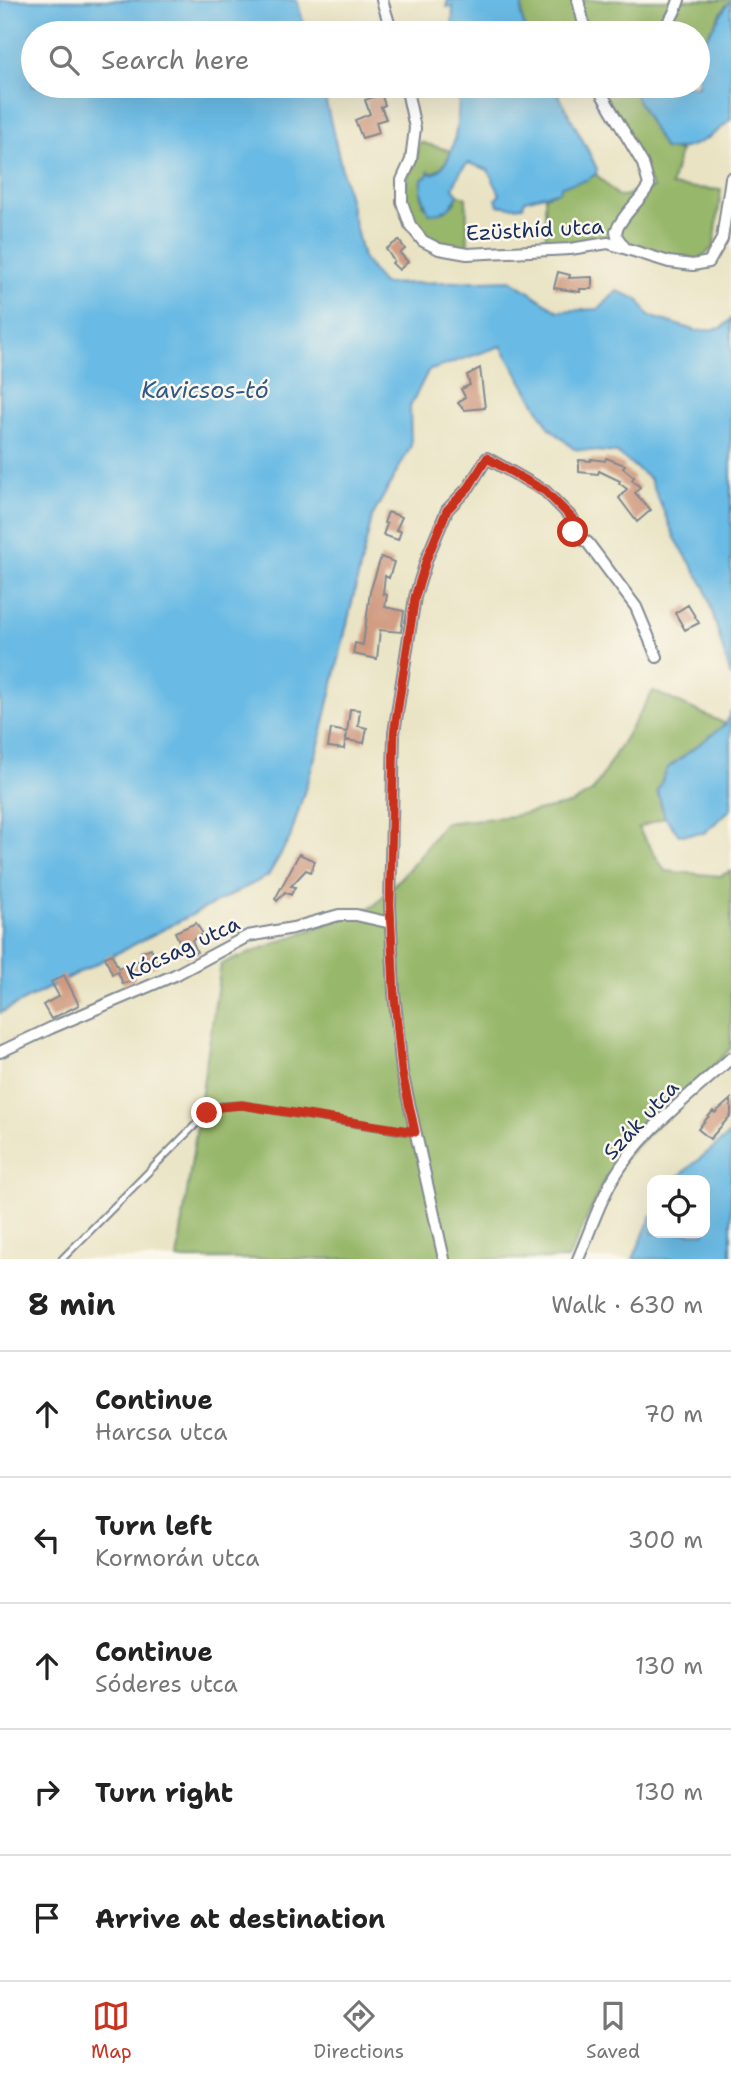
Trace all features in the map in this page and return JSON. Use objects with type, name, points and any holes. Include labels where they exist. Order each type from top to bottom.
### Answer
[{"type":"street","points":[[382,0],[388,21]]},
{"type":"street","points":[[578,0],[583,21]]},
{"type":"street","points":[[670,21],[679,0]]},
{"type":"street","name":"Ezüsthíd utca","points":[[409,98],[415,128],[411,160],[402,180],[402,202],[410,225],[423,242],[439,249],[467,254],[570,249],[608,243],[625,248]]},
{"type":"street","name":"Ezüsthíd utca","points":[[604,98],[643,164],[649,185],[644,194],[628,209],[616,231],[625,248]]},
{"type":"street","points":[[625,248],[670,262],[693,265],[709,262],[722,239],[731,178]]},
{"type":"street","points":[[444,1259],[402,1072],[394,992],[390,905],[394,733],[415,597],[427,558],[447,510],[469,487],[487,458],[545,491],[573,519],[573,532],[588,543],[636,607],[657,656]]},
{"type":"street","name":"Kócsag utca","points":[[0,1052],[184,971],[248,936],[339,915],[356,915],[391,923]]},
{"type":"street","name":"Szák utca","points":[[578,1259],[601,1201],[623,1164],[649,1133],[731,1058]]},
{"type":"lane","points":[[62,1259],[207,1113],[220,1107],[242,1105],[415,1132]]},
{"type":"green space","points":[[523,0],[731,0],[710,31],[710,21],[523,21]]},
{"type":"green space","points":[[607,98],[637,98],[664,149],[680,151],[671,186],[721,190],[714,247],[700,259],[639,251],[605,239],[546,244],[545,196],[560,191],[560,186],[587,180],[596,174],[619,197],[653,188]]},
{"type":"green space","points":[[420,142],[451,151],[442,167],[427,176],[421,192],[424,207],[455,203],[458,194],[466,198],[468,246],[441,245],[425,238],[413,223],[405,202],[406,181],[416,160]]},
{"type":"green space","points":[[653,691],[726,724],[668,768],[657,791],[665,817],[638,828],[665,871],[720,876],[731,871],[731,1048],[606,1177],[568,1259],[177,1259],[221,964],[374,906],[417,860],[444,823],[512,816],[571,804],[593,791]]},
{"type":"water","name":"Kavicsos-tó","points":[[0,0],[297,0],[303,21],[21,21],[21,98],[325,98],[363,258],[383,284],[511,280],[558,311],[599,309],[617,291],[638,299],[649,316],[697,331],[722,328],[731,319],[731,677],[705,587],[675,538],[650,479],[617,453],[574,449],[549,427],[501,346],[428,371],[410,407],[411,446],[372,517],[319,744],[290,838],[268,876],[0,1013]]},
{"type":"water","points":[[447,0],[523,0],[523,21],[452,21],[453,6],[447,7]]},
{"type":"water","points":[[731,2],[731,119],[701,142],[683,148],[664,149],[636,98],[710,98],[710,31]]},
{"type":"water","points":[[560,98],[597,169],[596,174],[587,180],[561,186],[560,191],[525,200],[523,206],[511,207],[498,205],[496,199],[500,194],[488,170],[469,163],[461,171],[453,188],[458,194],[453,203],[439,213],[429,214],[421,192],[422,179],[429,171],[431,174],[440,170],[446,161],[455,138],[459,99]]},
{"type":"water","points":[[731,711],[731,809],[704,833],[679,835],[665,817],[657,791],[668,768],[726,724]]},
{"type":"water","points":[[731,1133],[731,1259],[633,1259],[647,1226],[647,1238],[710,1238],[710,1175],[680,1175]]},
{"type":"building","points":[[382,98],[385,105],[381,107],[386,119],[376,122],[379,133],[362,138],[355,120],[370,114],[365,100]]},
{"type":"building","points":[[399,240],[405,249],[400,253],[408,262],[399,270],[392,263],[394,261],[386,249]]},
{"type":"building","points":[[558,272],[570,275],[569,278],[592,277],[592,289],[580,289],[580,292],[554,288]]},
{"type":"building","points":[[480,368],[485,408],[464,410],[458,403],[465,397],[461,389],[470,385],[467,375]]},
{"type":"building","points":[[606,458],[625,465],[623,468],[634,477],[632,480],[640,487],[635,493],[651,510],[637,522],[619,498],[627,489],[620,481],[599,471],[598,474],[579,472],[579,460],[605,461]]},
{"type":"building","points":[[388,512],[402,517],[396,530],[401,531],[398,540],[383,535]]},
{"type":"building","points":[[381,557],[394,562],[389,578],[385,576],[385,607],[404,611],[401,632],[380,630],[377,659],[353,654],[355,643],[363,645],[370,592]]},
{"type":"building","points":[[688,605],[699,623],[685,630],[675,613]]},
{"type":"building","points":[[350,709],[360,710],[358,726],[367,728],[364,743],[346,740]]},
{"type":"building","points":[[331,729],[347,732],[344,749],[328,747]]},
{"type":"building","points":[[299,854],[315,861],[311,872],[306,870],[291,886],[295,887],[291,895],[285,892],[277,901],[275,899]]},
{"type":"building","points":[[196,923],[203,934],[192,940],[197,952],[186,956],[175,932]]},
{"type":"building","points":[[151,948],[158,965],[133,975],[135,980],[123,984],[118,972],[112,974],[105,957],[112,954],[118,968],[144,959],[141,952]]},
{"type":"building","points":[[64,975],[79,1005],[51,1019],[43,1005],[59,996],[51,982]]},
{"type":"building","points":[[731,1099],[731,1115],[710,1139],[698,1129],[713,1111],[715,1113]]},
{"type":"route","points":[[207,1113],[220,1107],[242,1105],[415,1132],[402,1072],[394,992],[390,905],[394,733],[415,597],[427,558],[447,510],[469,487],[487,458],[545,491],[573,519],[573,532]]}]
